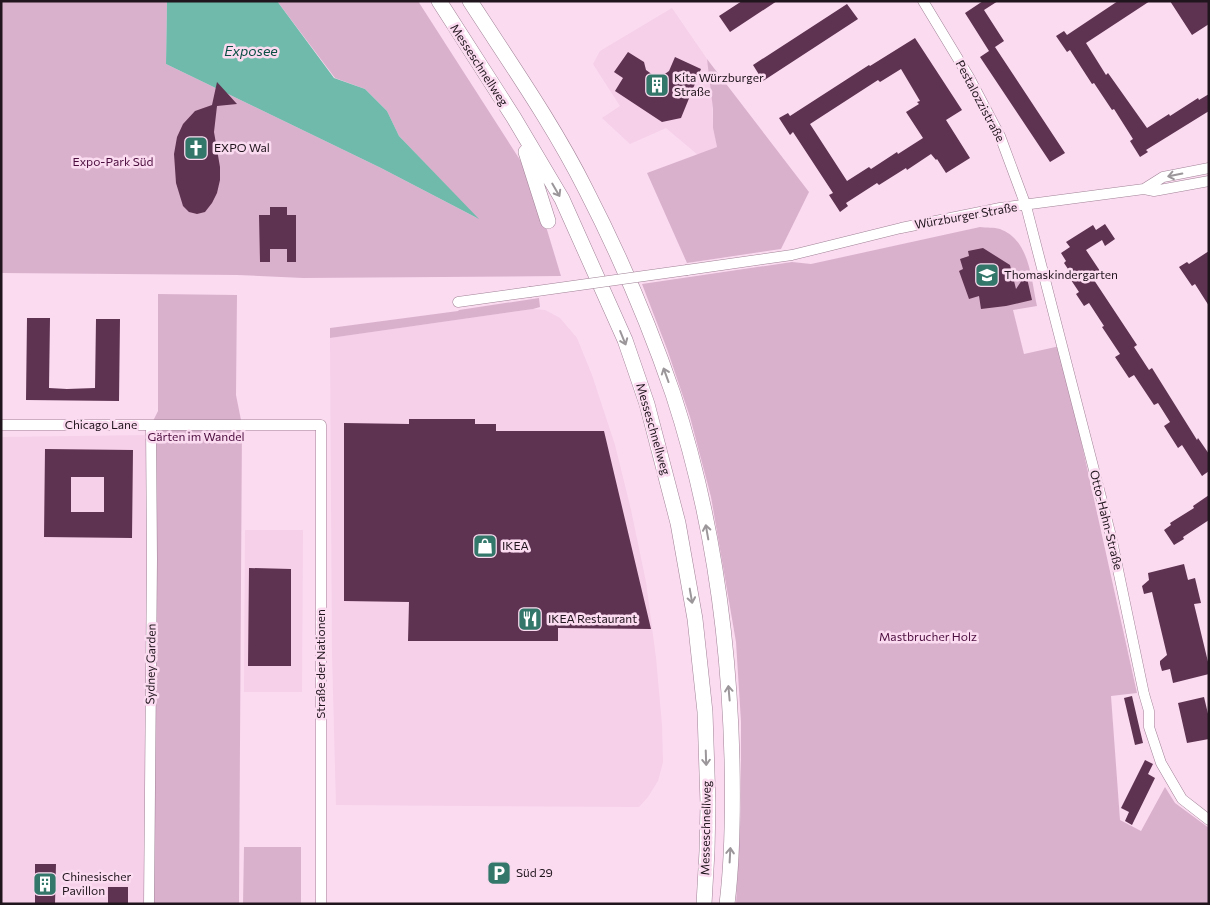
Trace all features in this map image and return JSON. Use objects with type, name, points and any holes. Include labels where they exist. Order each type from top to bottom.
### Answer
[{"type":"highway","name":"Messeschnellweg","points":[[438,1],[514,118],[562,200],[625,340],[647,404],[678,523],[695,619],[705,712],[707,851],[704,904]]},
{"type":"highway","name":"Messeschnellweg","points":[[470,1],[555,134],[585,188],[611,241],[650,332],[673,395],[691,458],[705,519],[722,614],[730,708],[732,804],[727,904]]},
{"type":"highway","points":[[514,118],[548,221]]},
{"type":"street","name":"Pestalozzistraße","points":[[923,1],[969,76],[1000,136],[1026,206]]},
{"type":"street","name":"Würzburger Straße","points":[[1144,189],[1163,177],[1209,168]]},
{"type":"street","name":"Würzburger Straße","points":[[458,302],[792,255],[902,228],[1000,208],[1144,189],[1154,191],[1209,181]]},
{"type":"street","name":"Otto-Hahn-Straße","points":[[1026,206],[1111,536],[1149,711],[1149,727],[1161,763],[1182,799],[1209,820]]},
{"type":"street","name":"Chicago Lane","points":[[1,425],[321,425]]},
{"type":"street","name":"Sydney Garden","points":[[149,904],[152,559],[151,425]]},
{"type":"street","name":"Straße der Nationen","points":[[321,425],[321,904]]},
{"type":"shaded area","points":[[672,8],[707,59],[712,84],[713,128],[717,147],[698,155],[666,128],[630,144],[602,118],[620,106],[593,64],[600,51]]},
{"type":"shaded area","name":"IKEA","points":[[533,309],[545,310],[560,318],[577,338],[592,375],[615,445],[646,582],[656,658],[663,762],[658,781],[639,807],[336,805],[332,653],[330,338]]},
{"type":"shaded area","points":[[151,435],[149,904],[1,904],[1,437]]},
{"type":"shaded area","points":[[245,530],[303,530],[302,692],[244,692]]},
{"type":"green space","name":"Expo-Park Süd","points":[[1,1],[167,1],[166,64],[381,168],[477,218],[399,136],[387,111],[365,89],[335,78],[277,1],[418,1],[531,177],[561,276],[303,278],[237,275],[1,273]]},
{"type":"green space","points":[[707,59],[809,192],[781,249],[687,263],[647,173],[717,147],[713,128],[713,109]]},
{"type":"green space","name":"Mastbrucher Holz","points":[[980,227],[998,228],[1010,234],[1018,242],[1028,262],[1037,306],[1013,310],[1024,354],[1060,346],[1137,693],[1111,696],[1120,820],[1141,831],[1165,787],[1175,803],[1209,828],[1209,904],[736,904],[741,809],[741,722],[736,642],[711,497],[690,417],[642,284],[792,262],[811,264]]},
{"type":"green space","name":"Gärten im Wandel","points":[[158,294],[237,295],[236,395],[242,425],[239,904],[149,904],[151,425],[158,411]]},
{"type":"green space","points":[[539,298],[540,307],[533,309],[330,338],[330,328]]},
{"type":"green space","points":[[244,847],[301,847],[301,904],[243,904]]},
{"type":"water","name":"Exposee","points":[[167,1],[277,1],[334,78],[365,89],[387,111],[399,136],[479,219],[381,168],[166,64]]},
{"type":"building","points":[[742,1],[777,1],[730,32],[719,16]]},
{"type":"building","points":[[983,1],[998,1],[984,10],[1004,41],[989,51],[965,13]]},
{"type":"building","points":[[1118,1],[1150,1],[1086,43],[1106,75],[1108,73],[1147,128],[1198,98],[1199,100],[1209,94],[1209,111],[1146,150],[1148,152],[1140,157],[1130,141],[1133,139],[1114,109],[1112,110],[1094,83],[1092,84],[1070,50],[1067,52],[1056,36],[1064,31],[1067,35]]},
{"type":"building","points":[[1170,1],[1209,1],[1209,24],[1192,35]]},
{"type":"building","points":[[847,4],[858,19],[763,81],[753,65]]},
{"type":"building","points":[[915,38],[962,110],[946,120],[970,158],[946,173],[937,159],[931,154],[907,170],[906,168],[879,185],[877,183],[846,203],[848,206],[840,212],[829,195],[833,193],[793,132],[790,135],[779,118],[788,113],[790,116]],"holes":[[[901,69],[920,101],[917,102],[919,104],[906,112],[923,138],[898,154],[897,152],[871,169],[869,167],[847,181],[810,124],[878,80],[880,82]]]},
{"type":"building","points":[[995,47],[1065,153],[1050,162],[980,57]]},
{"type":"building","name":"Kita Würzburger Straße","points":[[628,52],[644,62],[646,70],[653,75],[662,76],[669,71],[675,57],[701,69],[681,118],[662,122],[615,91],[623,78],[614,72]]},
{"type":"building","name":"EXPO Wal","points":[[217,82],[237,104],[217,106],[214,132],[220,167],[220,180],[212,203],[205,212],[197,214],[189,212],[183,206],[176,183],[174,154],[177,137],[183,124],[195,111],[212,105]]},
{"type":"building","points":[[270,207],[287,207],[287,215],[296,215],[296,262],[287,262],[287,249],[270,249],[270,262],[260,262],[259,215],[270,215]]},
{"type":"building","points":[[1105,224],[1115,239],[1105,246],[1102,240],[1086,250],[1100,271],[1092,277],[1137,345],[1134,347],[1149,370],[1152,368],[1197,440],[1198,438],[1209,454],[1209,471],[1202,476],[1182,445],[1178,448],[1164,426],[1170,422],[1158,403],[1154,405],[1134,375],[1129,378],[1115,357],[1120,354],[1102,327],[1104,326],[1089,303],[1084,306],[1076,294],[1079,292],[1067,274],[1070,272],[1064,263],[1066,261],[1061,253],[1070,247],[1066,242],[1093,225],[1096,230]]},
{"type":"building","name":"Thomaskindergarten","points":[[983,248],[1010,265],[1016,289],[1026,274],[1032,300],[981,309],[979,296],[969,299],[959,271],[963,269],[960,259],[969,256],[968,251]]},
{"type":"building","points":[[1209,251],[1209,306],[1195,284],[1192,286],[1179,267],[1187,262],[1189,264]]},
{"type":"building","points":[[27,318],[50,318],[49,388],[67,389],[95,388],[96,319],[120,319],[119,401],[26,400]]},
{"type":"building","points":[[409,419],[475,419],[475,424],[496,424],[496,431],[604,431],[651,629],[558,628],[558,641],[408,641],[409,602],[344,601],[344,423],[409,424]]},
{"type":"building","points":[[45,449],[133,450],[132,538],[44,537]],"holes":[[[71,477],[104,477],[104,512],[71,512]]]},
{"type":"building","points":[[1209,495],[1209,520],[1174,545],[1164,530],[1171,525],[1170,523],[1194,508],[1193,506]]},
{"type":"building","points":[[1184,564],[1188,580],[1195,578],[1201,603],[1194,604],[1209,666],[1209,674],[1173,683],[1170,669],[1162,671],[1160,664],[1160,661],[1167,655],[1152,592],[1144,594],[1142,586],[1149,580],[1148,573]]},
{"type":"building","points":[[249,568],[291,569],[291,666],[248,666]]},
{"type":"building","points":[[1132,696],[1143,743],[1135,745],[1124,698]]},
{"type":"building","points":[[1204,697],[1209,718],[1209,739],[1187,743],[1178,703]]},
{"type":"building","points":[[1145,760],[1153,764],[1148,774],[1155,778],[1132,825],[1125,821],[1129,812],[1121,808]]},
{"type":"building","name":"Chinesischer Pavillon","points":[[35,864],[56,864],[55,904],[35,904]]},
{"type":"building","name":"Chinesischer Pavillon","points":[[108,887],[128,887],[128,904],[108,904]]},
{"type":"place","name":"Kita Würzburger Straße","points":[[657,85]]},
{"type":"place","name":"EXPO Wal","points":[[196,148]]},
{"type":"place","name":"Thomaskindergarten","points":[[987,275]]},
{"type":"place","name":"IKEA","points":[[485,546]]},
{"type":"place","name":"IKEA Restaurant","points":[[530,619]]},
{"type":"place","name":"Süd 29","points":[[499,873]]},
{"type":"place","name":"Chinesischer Pavillon","points":[[45,884]]}]
